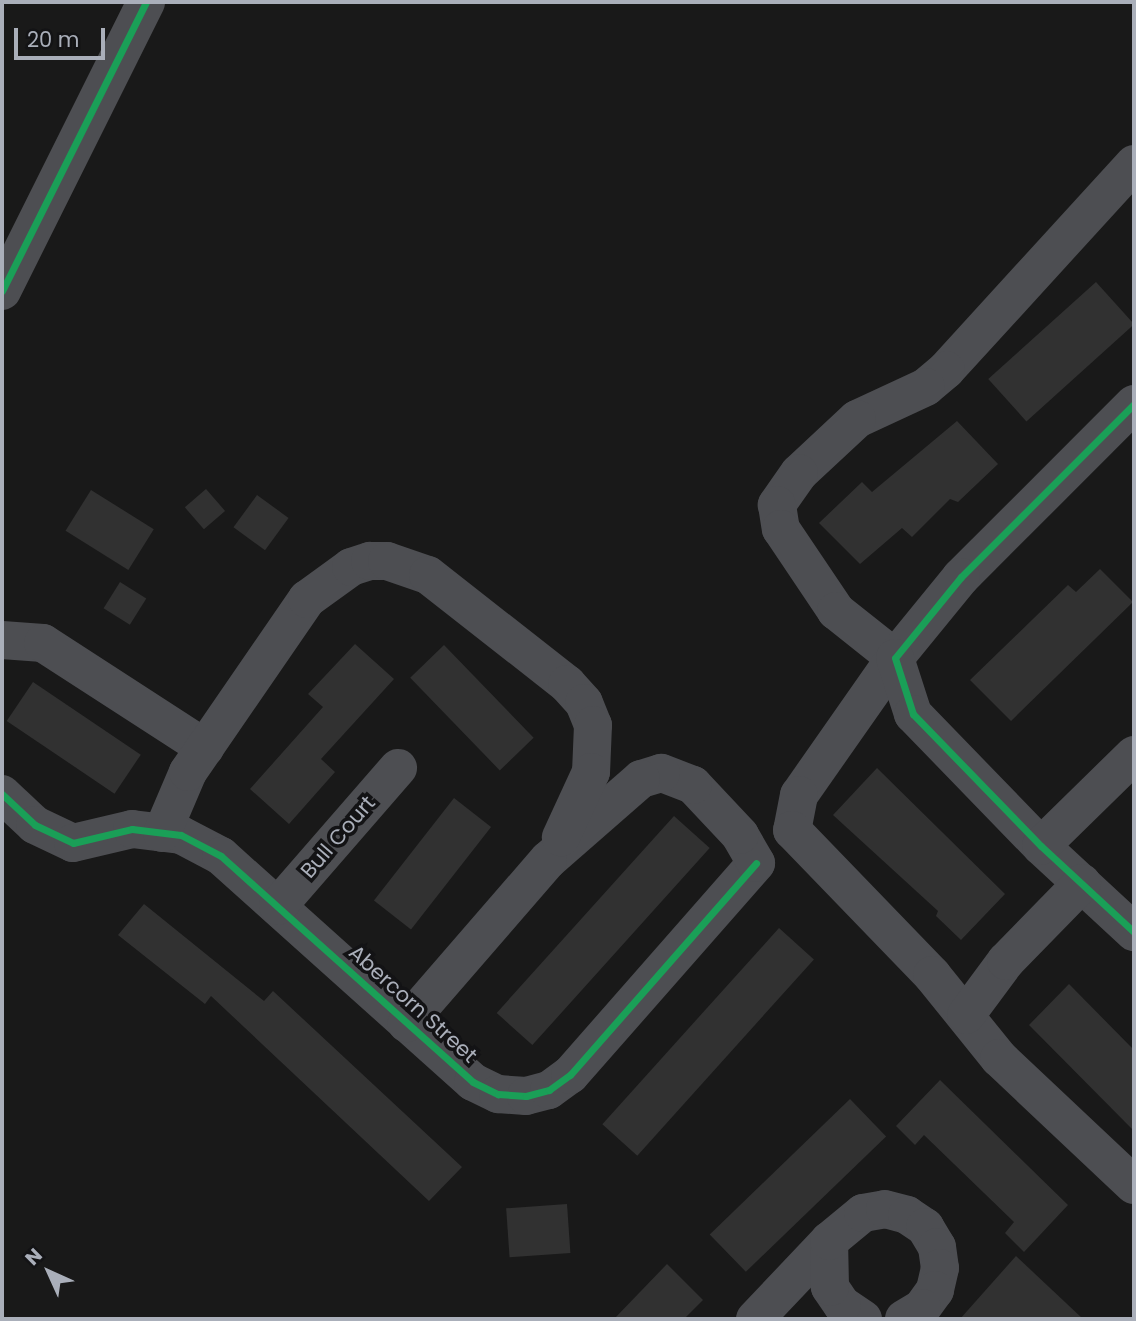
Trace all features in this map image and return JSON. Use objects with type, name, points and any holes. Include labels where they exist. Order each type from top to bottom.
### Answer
[{"type":"street","points":[[2,291],[146,2]]},
{"type":"street","points":[[1134,164],[946,370],[926,387],[857,419],[799,473],[777,505],[781,529],[836,611],[895,658],[913,714],[1041,846],[1134,932]]},
{"type":"street","points":[[1134,404],[961,577],[895,658],[799,795],[792,830],[966,1016],[999,1058],[1134,1185]]},
{"type":"street","points":[[162,834],[188,772],[307,599],[351,566],[387,561],[428,575],[567,684],[584,703],[593,725],[591,772],[548,860],[407,1023]]},
{"type":"street","points":[[2,640],[43,643],[205,748]]},
{"type":"street","points":[[1041,846],[1134,755]]},
{"type":"street","name":"Bull Court","points":[[278,906],[398,768]]},
{"type":"street","name":"Abercorn Street","points":[[2,793],[35,825],[72,843],[132,830],[181,835],[221,856],[473,1082],[498,1094],[526,1096],[549,1090],[570,1075],[756,863],[740,835],[693,785],[661,773],[641,779],[548,860]]},
{"type":"street","points":[[966,1016],[1006,961],[1082,883]]},
{"type":"street","points":[[755,1319],[829,1241],[863,1213],[885,1209],[907,1215],[925,1227],[937,1247],[940,1268],[929,1299],[904,1319]]},
{"type":"street","points":[[829,1241],[830,1287],[842,1305],[863,1319]]},
{"type":"building","points":[[1096,282],[1134,324],[1026,421],[988,379]]},
{"type":"building","points":[[957,421],[998,464],[958,502],[950,499],[912,537],[902,528],[860,564],[819,523],[862,482],[872,492]]},
{"type":"building","points":[[206,489],[225,511],[204,529],[185,507]]},
{"type":"building","points":[[91,490],[154,529],[128,570],[66,531]]},
{"type":"building","points":[[257,495],[289,518],[265,550],[233,527]]},
{"type":"building","points":[[1100,569],[1133,602],[1011,721],[970,680],[1068,585],[1076,592]]},
{"type":"building","points":[[120,582],[146,598],[130,625],[104,608]]},
{"type":"building","points":[[355,644],[394,679],[321,759],[335,772],[289,824],[250,789],[323,707],[308,694]]},
{"type":"building","points":[[444,645],[534,738],[500,770],[410,678]]},
{"type":"building","points":[[33,682],[141,755],[114,794],[7,721]]},
{"type":"building","points":[[877,768],[1005,894],[961,940],[936,916],[938,911],[833,815]]},
{"type":"building","points":[[454,798],[491,827],[411,929],[374,900]]},
{"type":"building","points":[[674,816],[710,848],[532,1045],[497,1013]]},
{"type":"building","points":[[144,904],[264,1001],[273,991],[462,1167],[429,1201],[211,996],[205,1004],[118,935]]},
{"type":"building","points":[[779,928],[814,959],[637,1156],[602,1124]]},
{"type":"building","points":[[1069,984],[1134,1050],[1134,1131],[1029,1025]]},
{"type":"building","points":[[940,1080],[1068,1205],[1024,1252],[1005,1233],[1014,1222],[924,1135],[915,1145],[896,1126]]},
{"type":"building","points":[[850,1099],[886,1136],[746,1272],[710,1234]]},
{"type":"building","points":[[567,1204],[570,1253],[510,1257],[506,1208]]},
{"type":"building","points":[[1016,1256],[1083,1319],[960,1319]]},
{"type":"building","points":[[667,1264],[703,1300],[684,1319],[614,1319]]},
{"type":"cycle path","points":[[2,291],[146,2]]},
{"type":"cycle path","points":[[1134,404],[961,577],[895,658],[913,714],[1041,846],[1134,932]]},
{"type":"cycle path","points":[[2,794],[35,825],[73,843],[132,829],[181,835],[221,856],[473,1082],[498,1094],[526,1096],[549,1090],[570,1075],[756,863]]}]
